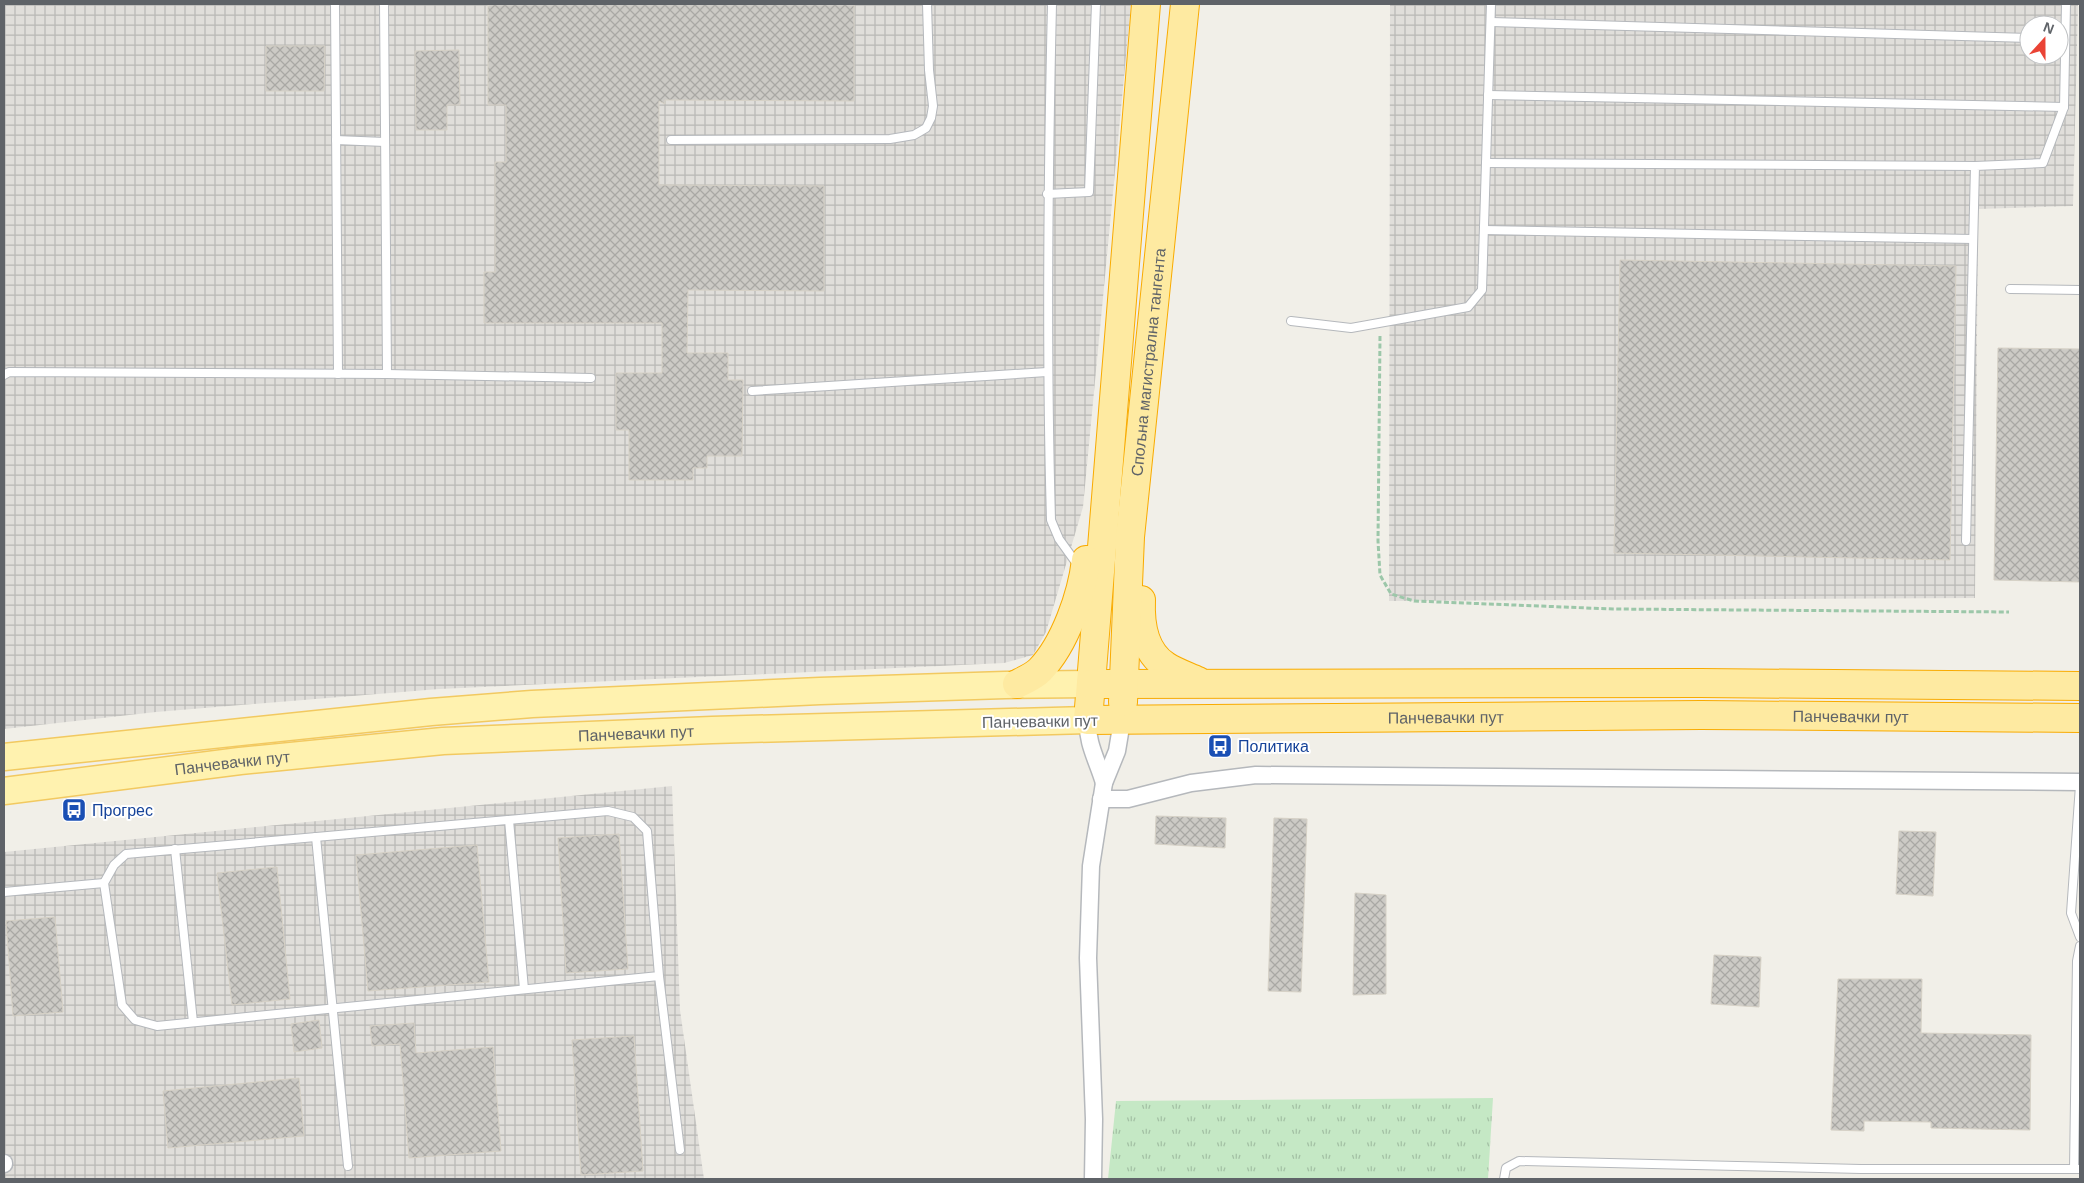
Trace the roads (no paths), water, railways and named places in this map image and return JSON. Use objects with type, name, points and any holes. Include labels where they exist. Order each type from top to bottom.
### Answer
[{"type":"highway","name":"Спољна магистрална тангента","points":[[1088,720],[1146,4]]},
{"type":"highway","name":"Спољна магистрална тангента","points":[[1122,721],[1130,537],[1185,4]]},
{"type":"highway","points":[[1017,684],[1040,670],[1056,648],[1079,595],[1094,520],[1106,494]]},
{"type":"highway","points":[[1130,537],[1141,586],[1142,624],[1147,643],[1154,655],[1165,666],[1204,684]]},
{"type":"highway","name":"Панчевачки пут","points":[[1091,684],[1700,683],[2080,686]]},
{"type":"highway","name":"Панчевачки пут","points":[[1088,720],[1701,715],[2080,718]]},
{"type":"main road","name":"Панчевачки пут","points":[[4,757],[431,712],[532,704],[1017,684],[1091,684]]},
{"type":"main road","name":"Панчевачки пут","points":[[4,791],[240,761],[443,741],[712,730],[1088,720]]},
{"type":"street","points":[[1088,720],[1088,740],[1100,766],[1102,791]]},
{"type":"street","points":[[1093,1179],[1094,1119],[1088,958],[1091,866],[1102,791],[1117,751],[1122,721]]},
{"type":"street","points":[[1102,791],[1144,796],[1191,783],[1256,775],[2080,784]]},
{"type":"lane","points":[[335,4],[338,374]]},
{"type":"lane","points":[[384,4],[387,374]]},
{"type":"lane","points":[[671,140],[890,139],[914,135],[926,128],[931,118],[933,106],[929,70],[927,4]]},
{"type":"lane","points":[[1052,4],[1047,194],[1047,372],[1052,520],[1059,539],[1084,574]]},
{"type":"lane","points":[[1047,194],[1089,192],[1096,4]]},
{"type":"lane","points":[[1291,321],[1351,328],[1468,307],[1482,290],[1491,4]]},
{"type":"lane","points":[[1490,22],[2019,38]]},
{"type":"lane","points":[[1486,163],[1975,166],[2044,163],[2064,107],[2063,65]]},
{"type":"lane","points":[[1488,95],[2064,107]]},
{"type":"lane","points":[[336,140],[385,142]]},
{"type":"lane","points":[[1966,541],[1975,166]]},
{"type":"lane","points":[[1484,230],[1973,239]]},
{"type":"lane","points":[[2010,289],[2080,290]]},
{"type":"lane","points":[[4,375],[9,372],[387,374],[591,378]]},
{"type":"lane","points":[[752,391],[1047,372]]},
{"type":"lane","points":[[2080,784],[2071,914],[2080,937]]},
{"type":"lane","points":[[659,976],[156,1026],[135,1020],[122,1005],[104,883],[114,865],[126,854],[608,811],[633,817],[647,831],[659,976],[680,1150]]},
{"type":"lane","points":[[509,820],[524,989]]},
{"type":"lane","points":[[316,837],[348,1166]]},
{"type":"lane","points":[[176,849],[193,1022]]},
{"type":"lane","points":[[4,892],[104,883]]},
{"type":"lane","points":[[1504,1179],[1506,1168],[1519,1161],[1852,1168],[2077,1169],[2077,961],[2080,946]]},
{"type":"place","name":"Политика","points":[[1220,746]]},
{"type":"place","name":"Прогрес","points":[[74,810]]}]
